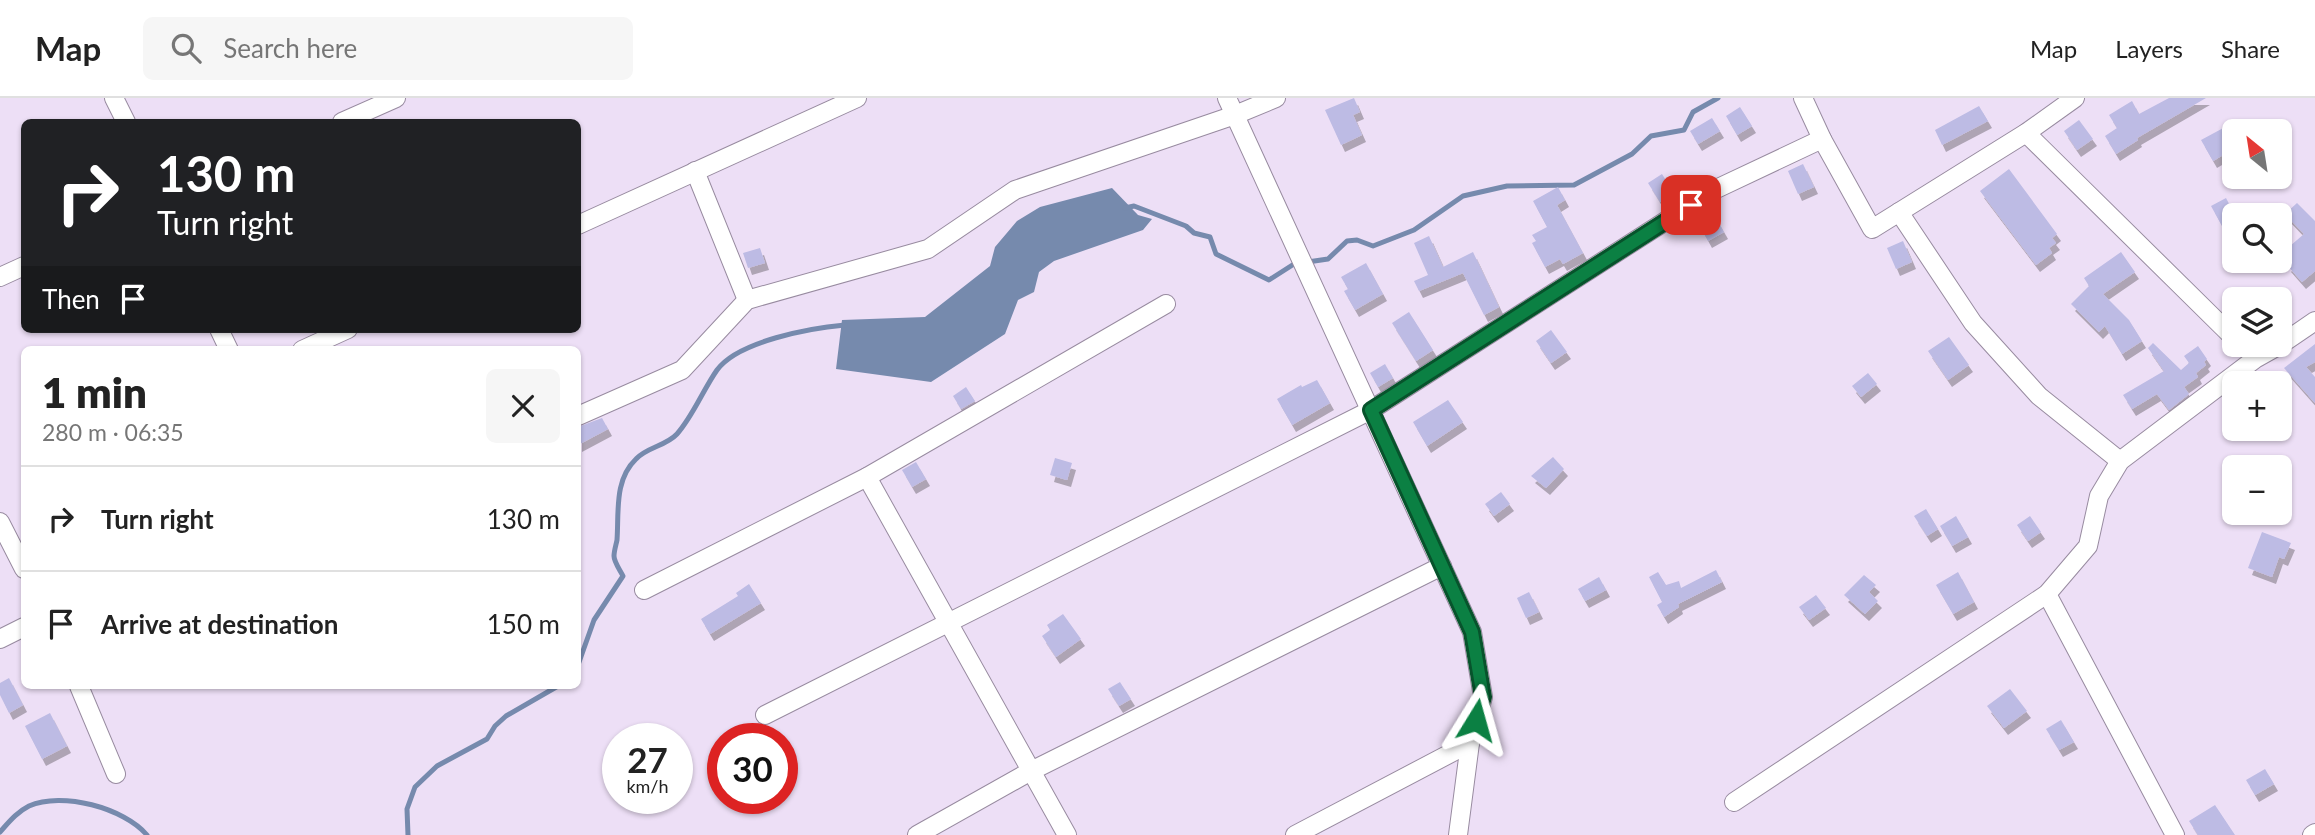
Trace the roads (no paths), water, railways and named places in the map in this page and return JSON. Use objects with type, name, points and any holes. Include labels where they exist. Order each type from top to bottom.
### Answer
[{"type":"street","points":[[114,98],[124,119]]},
{"type":"street","points":[[581,224],[857,98]]},
{"type":"street","points":[[1227,98],[1472,632],[1483,697],[1470,743],[1458,835]]},
{"type":"street","points":[[581,415],[682,370],[747,300],[929,249],[1014,190],[1235,115],[1276,98]]},
{"type":"street","points":[[1804,98],[1822,139],[1872,229],[2026,133],[2075,98]]},
{"type":"street","points":[[349,119],[392,99]]},
{"type":"street","points":[[2026,133],[2222,326]]},
{"type":"street","points":[[765,715],[1371,410],[1714,190],[1822,139]]},
{"type":"street","points":[[695,171],[747,300]]},
{"type":"street","points":[[1899,212],[1973,323],[2039,396],[2120,461]]},
{"type":"street","points":[[0,277],[21,267]]},
{"type":"street","points":[[644,590],[867,477],[1166,304]]},
{"type":"street","points":[[2292,337],[2315,321]]},
{"type":"street","points":[[311,346],[339,333]]},
{"type":"street","points":[[1734,802],[2047,594],[2088,546],[2099,496],[2120,461],[2259,357]]},
{"type":"street","points":[[867,477],[1067,835]]},
{"type":"street","points":[[0,522],[21,563]]},
{"type":"street","points":[[917,835],[1031,771],[1442,566]]},
{"type":"street","points":[[2047,594],[2175,835]]},
{"type":"street","points":[[0,639],[21,628]]},
{"type":"street","points":[[80,689],[116,774]]},
{"type":"street","points":[[1295,835],[1470,743]]},
{"type":"water","points":[[1112,188],[1138,215],[1152,219],[1143,230],[1054,261],[1039,272],[1034,292],[1018,300],[1005,334],[931,382],[836,369],[842,320],[925,317],[990,266],[995,247],[1017,221],[1040,207]]},
{"type":"waterway","points":[[1125,208],[1134,206],[1186,226],[1194,233],[1210,237],[1216,254],[1269,280],[1294,264],[1328,259],[1347,241],[1357,240],[1373,246],[1414,230],[1463,196],[1507,186],[1574,185],[1632,154],[1651,136],[1684,130],[1693,112],[1718,98]]},
{"type":"waterway","points":[[581,657],[594,620],[623,576],[614,554],[619,497],[629,467],[640,455],[677,434],[717,370],[727,360],[741,351],[776,338],[845,325]]},
{"type":"waterway","points":[[408,835],[407,809],[415,787],[437,766],[487,739],[495,726],[506,716],[553,689]]},
{"type":"waterway","points":[[0,832],[29,806],[58,800],[75,801],[108,810],[137,825],[147,835]]}]
